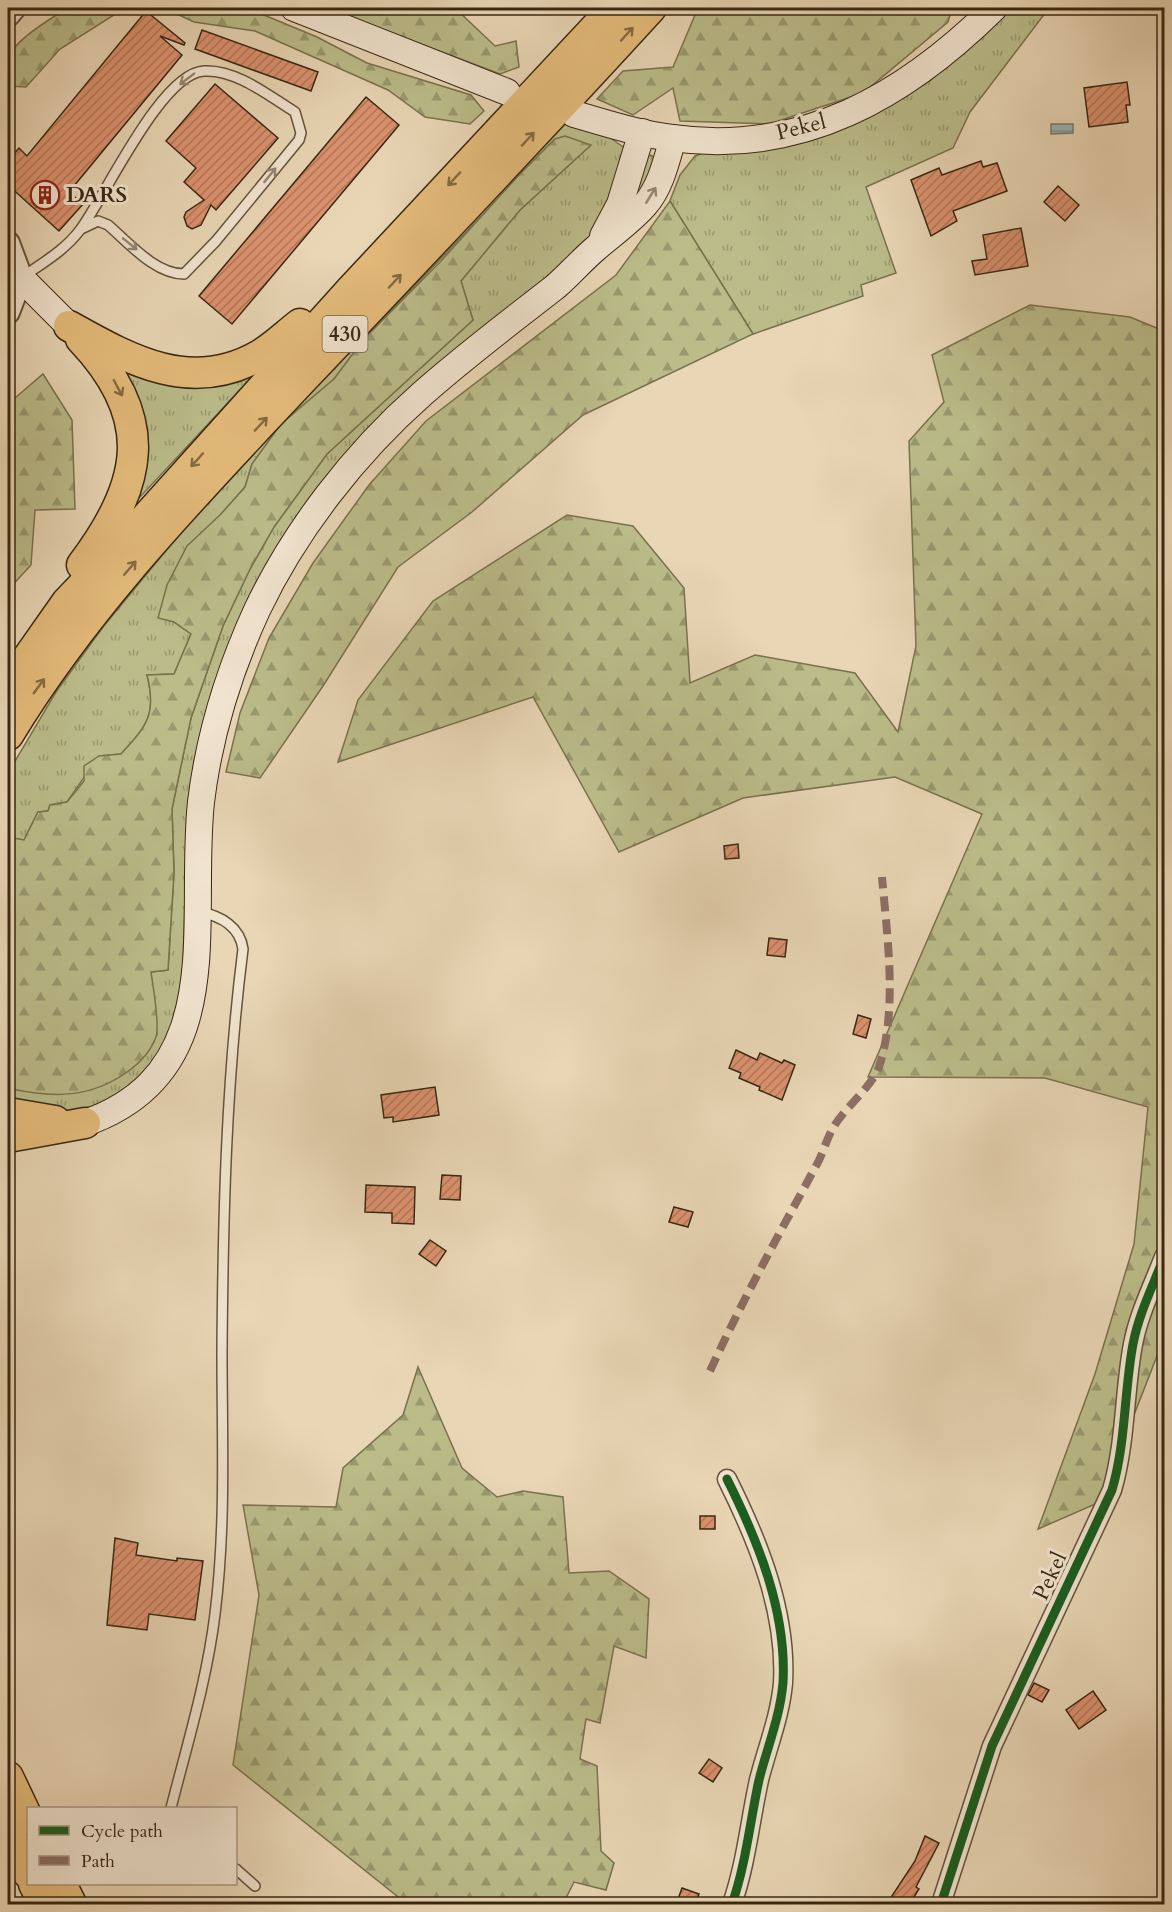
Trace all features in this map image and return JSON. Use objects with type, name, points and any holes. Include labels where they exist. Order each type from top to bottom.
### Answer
[{"type":"highway","name":"430","points":[[8,686],[67,602],[126,540],[349,292],[614,8]]},
{"type":"highway","name":"430","points":[[8,735],[33,694],[92,612],[147,549],[219,468],[651,8]]},
{"type":"highway","points":[[69,326],[141,363],[189,373],[212,371],[238,365],[259,355],[349,292]]},
{"type":"highway","points":[[67,602],[79,570],[117,512],[129,475],[134,443],[130,412],[118,386],[100,359],[69,326]]},
{"type":"highway","points":[[8,1113],[34,1119],[85,1123]]},
{"type":"highway","points":[[8,1137],[85,1123]]},
{"type":"highway","points":[[8,1777],[27,1817]]},
{"type":"highway","points":[[8,1831],[27,1871]]},
{"type":"highway","points":[[35,1885],[45,1905]]},
{"type":"highway","points":[[61,1885],[71,1905]]},
{"type":"main road","points":[[294,8],[507,93]]},
{"type":"main road","name":"Pekel","points":[[574,114],[673,138],[743,138],[785,133],[835,119],[882,98],[925,70],[994,8]]},
{"type":"main road","points":[[594,249],[620,204],[642,132]]},
{"type":"main road","points":[[85,1123],[109,1115],[142,1092],[161,1073],[179,1045],[190,1012],[195,977],[201,802],[217,719],[248,630],[271,582],[331,492],[376,439],[420,395],[503,326],[557,285],[645,204],[661,177],[673,138]]},
{"type":"main road","points":[[12,276],[69,326]]},
{"type":"street","points":[[8,15],[14,8]]},
{"type":"street","points":[[8,243],[12,276],[8,312]]},
{"type":"street","name":"Pekel","points":[[941,1905],[992,1746],[1112,1490],[1121,1461],[1133,1344],[1143,1308],[1164,1257]]},
{"type":"street","points":[[727,1479],[748,1523],[765,1569],[780,1634],[783,1683],[775,1728],[759,1780],[732,1905]]},
{"type":"lane","points":[[12,276],[63,249],[81,229],[120,161],[169,93],[192,73],[206,71],[227,75],[250,84],[295,112],[301,133],[299,140],[216,241],[184,274],[172,274],[156,265],[108,225],[98,221],[81,229]]},
{"type":"lane","points":[[172,1807],[194,1718],[215,1615],[222,1527],[224,1189],[233,1027],[243,949],[242,938],[234,928],[211,914],[196,911]]},
{"type":"lane","points":[[237,1870],[255,1886]]},
{"type":"green space","points":[[68,8],[125,8],[60,49],[26,87],[8,86],[7,64],[11,52],[29,34]]},
{"type":"green space","points":[[164,8],[247,8],[317,37],[367,63],[471,95],[484,111],[470,124],[425,117],[388,90],[255,31],[194,22]]},
{"type":"green space","points":[[326,8],[449,8],[458,11],[495,46],[516,41],[519,67],[500,74]]},
{"type":"green space","points":[[698,8],[784,8],[787,12],[791,8],[952,8],[948,22],[863,93],[769,124],[680,121],[673,88],[633,115],[597,99],[623,71],[673,67]]},
{"type":"green space","points":[[1010,8],[1049,8],[970,112],[953,148],[866,187],[896,273],[861,285],[863,296],[753,334],[670,201],[680,175],[695,156],[712,150],[757,150],[823,136],[875,113],[931,80]]},
{"type":"green space","points":[[565,123],[609,137],[626,149],[625,160],[597,230],[558,269],[435,370],[247,605],[213,688],[194,761],[187,833],[182,998],[156,1062],[132,1086],[97,1105],[64,1113],[8,1104],[8,1087],[12,1089],[157,1035],[151,972],[168,970],[174,873],[172,809],[191,718],[223,626],[250,569],[274,527],[327,454],[473,320],[461,281],[520,210],[590,146],[555,139],[364,339],[334,379],[281,424],[252,464],[245,487],[221,514],[174,622],[191,634],[174,674],[147,675],[151,700],[148,719],[121,754],[99,756],[67,802],[50,805],[48,811],[38,812],[24,840],[13,838],[8,841],[8,773],[56,692],[103,627],[203,506]]},
{"type":"green space","points":[[565,136],[591,145],[520,210],[461,281],[473,320],[327,454],[274,527],[250,569],[223,626],[191,718],[172,809],[174,873],[168,970],[151,972],[157,1031],[151,1048],[127,1072],[113,1081],[86,1091],[72,1094],[43,1094],[8,1087],[8,841],[13,838],[24,840],[38,812],[48,811],[50,805],[67,802],[84,781],[84,766],[99,756],[121,754],[143,727],[148,719],[151,700],[147,675],[174,674],[191,634],[174,622],[158,618],[167,585],[187,546],[221,514],[245,487],[252,464],[281,424],[334,379],[364,339],[441,261],[519,175],[555,139]]},
{"type":"green space","points":[[651,155],[655,158],[653,169],[632,206],[646,157]]},
{"type":"green space","points":[[670,201],[753,334],[583,415],[472,512],[398,567],[323,686],[260,778],[226,772],[240,713],[269,638],[313,563],[369,485],[426,421],[616,275]]},
{"type":"green space","points":[[1030,305],[1130,317],[1164,331],[1164,1338],[1100,1502],[1038,1529],[1095,1374],[1134,1244],[1148,1107],[1045,1078],[868,1077],[982,814],[895,777],[743,798],[619,852],[533,697],[338,762],[358,700],[433,601],[567,515],[633,526],[684,588],[690,683],[755,655],[855,673],[898,732],[916,646],[909,441],[944,402],[932,355]]},
{"type":"green space","points":[[111,359],[266,362],[127,511]]},
{"type":"green space","points":[[43,374],[72,420],[75,509],[35,510],[31,565],[8,590],[8,404]]},
{"type":"green space","points":[[418,1367],[462,1468],[497,1497],[523,1491],[563,1497],[569,1573],[609,1571],[649,1599],[646,1658],[614,1646],[600,1723],[586,1719],[580,1759],[597,1766],[601,1851],[614,1863],[606,1890],[574,1882],[563,1904],[407,1904],[233,1765],[259,1595],[243,1505],[336,1507],[343,1468],[403,1415]]},
{"type":"water","points":[[1051,124],[1073,124],[1073,133],[1051,134]]},
{"type":"building","points":[[146,11],[185,43],[184,45],[160,36],[182,55],[69,192],[83,204],[59,231],[8,185],[8,161],[19,148],[27,156]]},
{"type":"building","points":[[202,30],[318,72],[311,91],[195,49]]},
{"type":"building","points":[[1127,82],[1130,105],[1126,105],[1128,122],[1089,127],[1084,88]]},
{"type":"building","points":[[215,84],[278,138],[216,210],[211,205],[201,225],[192,229],[187,226],[184,217],[186,212],[204,200],[184,182],[196,168],[166,141]]},
{"type":"building","points":[[366,97],[399,125],[232,324],[199,296]]},
{"type":"building","points":[[981,161],[983,167],[997,163],[1007,191],[953,211],[957,221],[931,236],[911,180],[939,168],[942,175]]},
{"type":"building","points":[[1058,186],[1079,205],[1065,221],[1044,202]]},
{"type":"building","points":[[1021,228],[1028,266],[975,275],[972,261],[987,259],[983,235]]},
{"type":"building","points":[[738,844],[739,858],[725,859],[724,846]]},
{"type":"building","points":[[769,938],[787,940],[785,957],[767,955]]},
{"type":"building","points":[[858,1015],[871,1019],[866,1038],[853,1034]]},
{"type":"building","points":[[736,1050],[757,1060],[760,1053],[782,1063],[784,1060],[795,1065],[782,1100],[739,1078],[741,1073],[729,1068]]},
{"type":"building","points":[[435,1087],[439,1115],[393,1122],[393,1117],[384,1118],[381,1095]]},
{"type":"building","points":[[442,1175],[461,1176],[460,1200],[440,1199]]},
{"type":"building","points":[[366,1185],[415,1187],[414,1224],[392,1223],[392,1213],[365,1212]]},
{"type":"building","points":[[674,1207],[693,1212],[688,1227],[669,1222]]},
{"type":"building","points":[[430,1240],[446,1251],[436,1266],[419,1254]]},
{"type":"building","points":[[700,1516],[715,1516],[715,1529],[700,1529]]},
{"type":"building","points":[[115,1538],[138,1543],[136,1555],[177,1561],[177,1558],[203,1561],[195,1620],[149,1614],[147,1630],[107,1625]]},
{"type":"building","points":[[1034,1683],[1049,1690],[1042,1702],[1028,1695]]},
{"type":"building","points":[[1093,1691],[1106,1710],[1079,1729],[1066,1710]]},
{"type":"building","points":[[709,1759],[722,1768],[713,1782],[699,1773]]},
{"type":"building","points":[[925,1836],[939,1843],[916,1887],[919,1889],[909,1905],[886,1905],[915,1861]]},
{"type":"building","points":[[682,1888],[699,1894],[695,1905],[676,1905]]},
{"type":"marked path","points":[[710,1371],[833,1128],[870,1082],[879,1067],[885,1045],[890,997],[882,877]]},
{"type":"cycle path","points":[[941,1904],[992,1746],[1112,1490],[1120,1454],[1133,1344],[1143,1310],[1164,1257]]},
{"type":"cycle path","points":[[727,1479],[749,1527],[768,1578],[775,1604],[783,1656],[783,1683],[779,1708],[759,1780],[744,1858],[732,1904]]},
{"type":"place","name":"DARS","points":[[45,195]]}]
